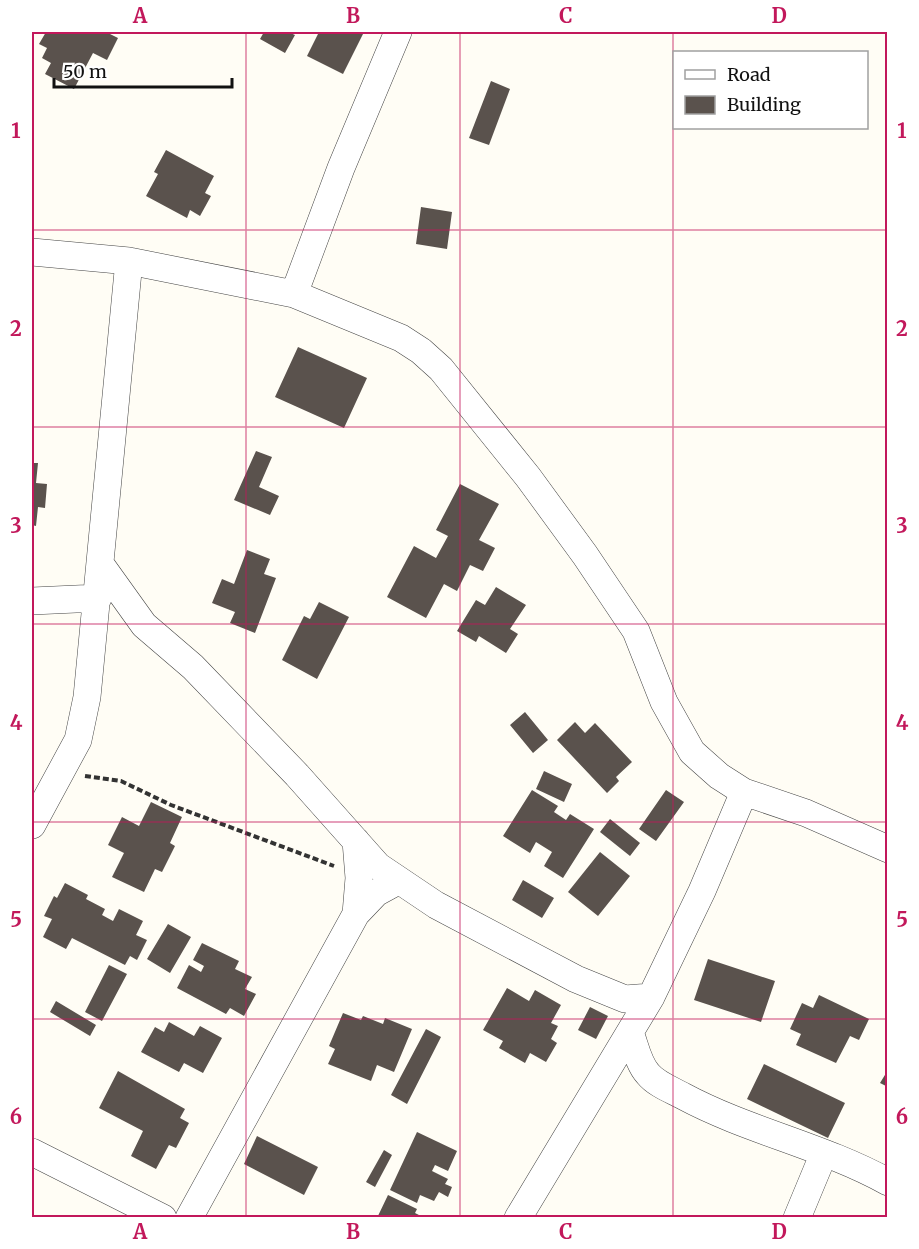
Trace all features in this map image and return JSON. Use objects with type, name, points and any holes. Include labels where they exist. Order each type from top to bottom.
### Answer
[{"type":"street","points":[[294,294],[341,168],[398,32]]},
{"type":"street","points":[[32,252],[129,261],[294,294],[401,338],[421,351],[441,369],[560,520],[636,631],[664,702],[692,752],[719,776],[744,792],[806,813],[888,849]]},
{"type":"street","points":[[32,825],[78,740],[87,697],[129,261]]},
{"type":"street","points":[[100,565],[144,625],[193,667],[297,775],[378,866],[436,905],[576,979],[625,999],[651,997]]},
{"type":"street","points":[[32,601],[97,604],[144,625]]},
{"type":"street","points":[[518,1218],[651,997],[702,891],[744,792]]},
{"type":"street","points":[[356,841],[359,878],[356,914]]},
{"type":"street","points":[[189,1218],[356,914],[376,893],[398,881]]},
{"type":"street","points":[[630,1032],[640,1061],[648,1075],[663,1085],[709,1110],[824,1153],[888,1182]]},
{"type":"street","points":[[32,1152],[136,1211],[163,1218]]},
{"type":"street","points":[[796,1218],[824,1153]]},
{"type":"path","points":[[57,780],[88,776],[121,781],[171,805],[326,862],[359,878]]},
{"type":"building","points":[[46,32],[106,32],[118,38],[107,60],[93,53],[74,89],[45,74],[51,63],[42,58],[47,48],[39,44]]},
{"type":"building","points":[[264,32],[288,32],[295,35],[285,53],[260,39]]},
{"type":"building","points":[[319,32],[364,32],[343,74],[307,56]]},
{"type":"building","points":[[491,81],[510,89],[489,145],[469,138]]},
{"type":"building","points":[[166,150],[214,176],[205,193],[211,196],[200,216],[190,210],[187,218],[146,196],[158,174],[154,172]]},
{"type":"building","points":[[421,207],[452,212],[447,249],[416,244]]},
{"type":"building","points":[[298,347],[367,378],[344,428],[275,397]]},
{"type":"building","points":[[256,451],[272,457],[259,487],[279,496],[270,515],[234,500]]},
{"type":"building","points":[[32,463],[38,463],[36,483],[47,484],[45,508],[38,507],[36,526],[32,525]]},
{"type":"building","points":[[460,484],[499,504],[479,540],[495,548],[483,571],[470,565],[457,591],[444,584],[426,618],[387,597],[414,546],[436,558],[448,536],[436,530]]},
{"type":"building","points":[[247,550],[270,559],[264,574],[276,578],[255,633],[230,623],[235,612],[212,603],[222,579],[234,584]]},
{"type":"building","points":[[496,587],[526,605],[510,629],[518,634],[506,653],[479,636],[476,642],[457,631],[476,600],[485,605]]},
{"type":"building","points":[[319,602],[349,617],[317,679],[282,660],[304,616],[310,619]]},
{"type":"building","points":[[525,712],[548,740],[533,753],[510,725]]},
{"type":"building","points":[[575,722],[585,733],[595,723],[632,762],[616,777],[619,781],[607,793],[557,740]]},
{"type":"building","points":[[544,771],[572,784],[564,802],[536,789]]},
{"type":"building","points":[[532,790],[558,806],[554,812],[566,820],[570,814],[594,829],[563,878],[544,866],[552,852],[536,842],[530,853],[503,836]]},
{"type":"building","points":[[666,790],[684,802],[656,841],[639,829]]},
{"type":"building","points":[[151,802],[182,817],[170,843],[175,846],[162,872],[155,869],[144,892],[112,877],[124,853],[108,845],[122,817],[139,826]]},
{"type":"building","points":[[610,819],[640,843],[630,856],[600,832]]},
{"type":"building","points":[[600,852],[630,876],[598,916],[568,892]]},
{"type":"building","points":[[523,880],[554,898],[542,918],[512,900]]},
{"type":"building","points":[[65,883],[88,895],[86,899],[105,909],[102,915],[113,921],[119,909],[143,921],[136,935],[147,940],[137,960],[130,956],[125,965],[72,938],[66,949],[43,937],[52,919],[44,916],[54,896],[57,898]]},
{"type":"building","points":[[168,924],[191,937],[170,973],[147,959]]},
{"type":"building","points":[[202,943],[239,961],[235,969],[252,977],[245,989],[256,994],[244,1016],[230,1008],[226,1014],[177,988],[189,965],[201,972],[204,966],[193,960]]},
{"type":"building","points":[[708,959],[775,981],[761,1022],[694,1000]]},
{"type":"building","points":[[109,965],[127,974],[102,1021],[85,1012]]},
{"type":"building","points":[[507,988],[529,1001],[535,990],[561,1005],[551,1023],[558,1026],[551,1039],[557,1043],[546,1062],[530,1053],[525,1063],[499,1048],[503,1041],[483,1030]]},
{"type":"building","points":[[819,995],[869,1019],[859,1040],[850,1036],[836,1063],[796,1045],[801,1034],[790,1029],[802,1003],[813,1008]]},
{"type":"building","points":[[56,1001],[96,1025],[90,1036],[50,1012]]},
{"type":"building","points":[[590,1007],[608,1016],[596,1039],[578,1030]]},
{"type":"building","points":[[343,1013],[361,1020],[363,1016],[383,1024],[385,1018],[412,1029],[394,1072],[377,1065],[371,1081],[328,1064],[335,1049],[329,1046]]},
{"type":"building","points":[[169,1022],[194,1036],[200,1026],[222,1038],[203,1073],[184,1063],[179,1072],[141,1052],[155,1027],[164,1032]]},
{"type":"building","points":[[426,1029],[441,1037],[407,1104],[391,1095]]},
{"type":"building","points":[[764,1064],[845,1103],[828,1138],[747,1099]]},
{"type":"building","points":[[888,1070],[888,1087],[880,1083]]},
{"type":"building","points":[[118,1071],[185,1109],[180,1118],[189,1123],[176,1148],[169,1145],[156,1169],[131,1156],[143,1131],[99,1108]]},
{"type":"building","points":[[417,1132],[457,1151],[448,1171],[435,1165],[432,1171],[448,1179],[445,1184],[452,1187],[448,1197],[439,1192],[434,1201],[420,1195],[417,1203],[390,1190]]},
{"type":"building","points":[[257,1136],[318,1167],[304,1195],[244,1164]]},
{"type":"building","points":[[384,1150],[392,1155],[375,1187],[366,1182]]},
{"type":"building","points":[[388,1195],[417,1209],[415,1213],[425,1218],[377,1218]]}]
